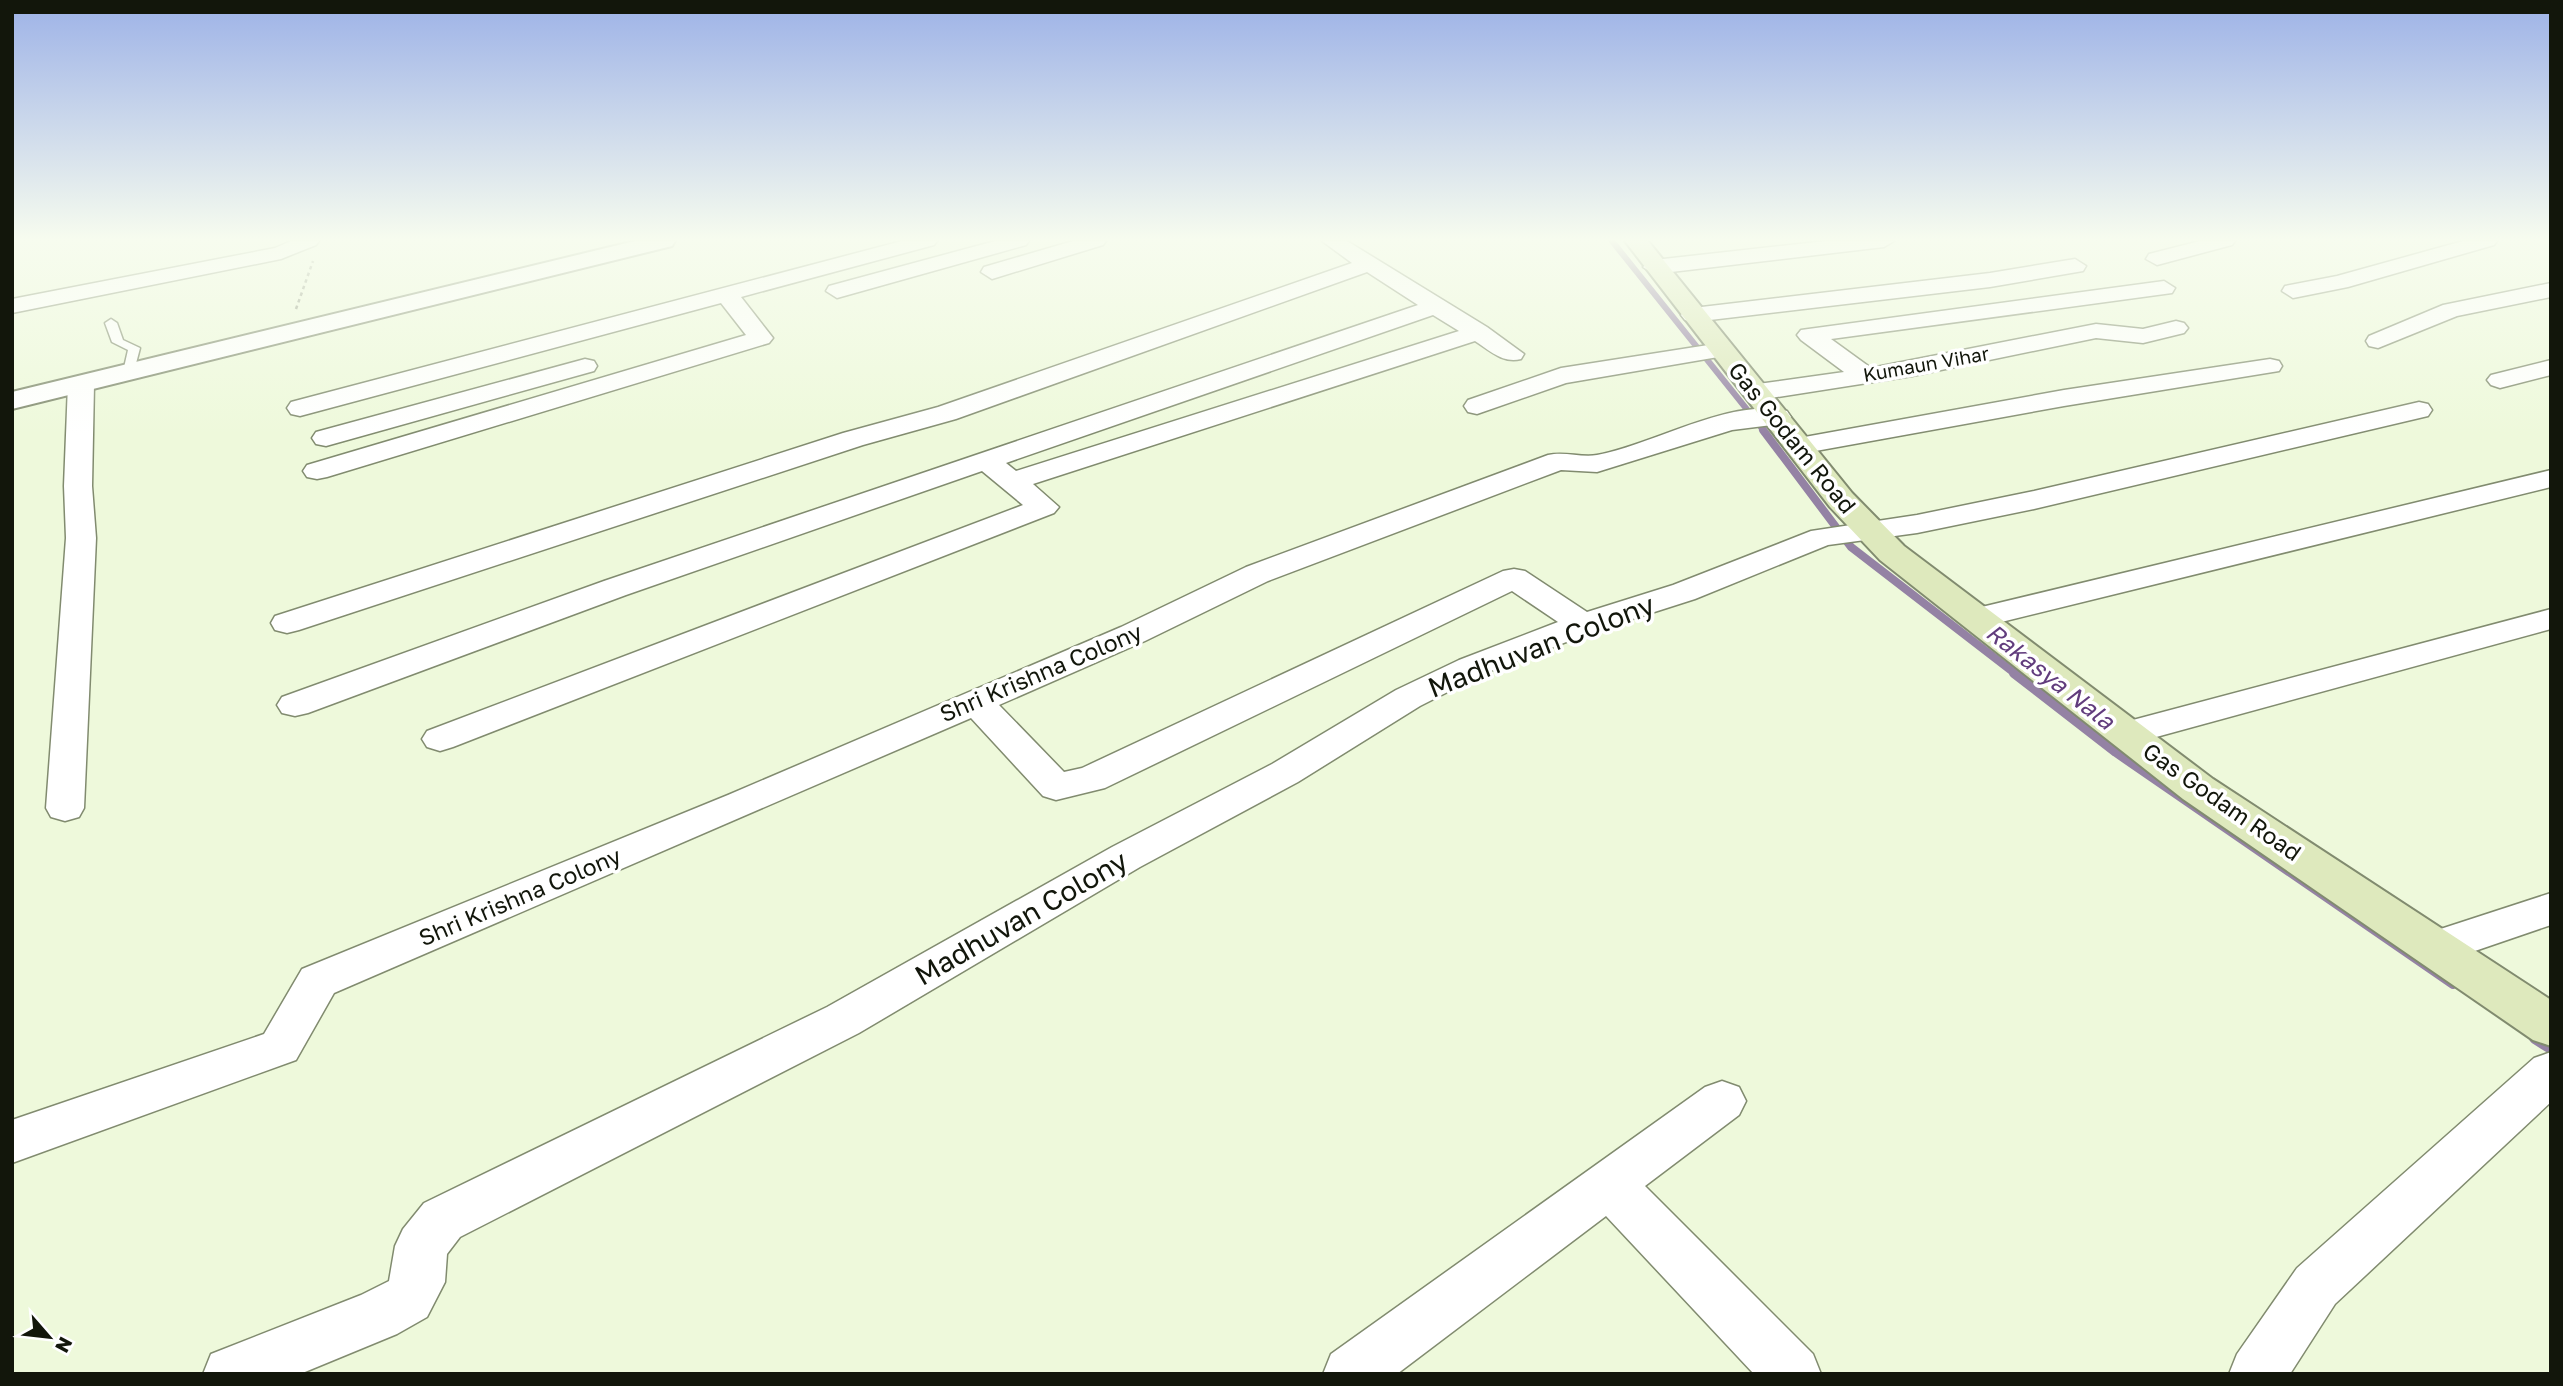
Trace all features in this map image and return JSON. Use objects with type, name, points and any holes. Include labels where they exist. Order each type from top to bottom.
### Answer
[{"type":"main road","name":"Gas Godam Road","points":[[1686,306],[1693,315],[1709,352],[1760,412],[1800,446],[1847,533],[1977,618],[2198,789],[2551,1026]]},
{"type":"street","points":[[12,401],[398,306]]},
{"type":"street","points":[[300,408],[691,306]]},
{"type":"street","points":[[317,471],[761,338],[735,306]]},
{"type":"street","points":[[287,623],[853,439],[947,413],[1252,306]]},
{"type":"street","points":[[295,705],[615,588],[1436,306],[1512,354]]},
{"type":"street","points":[[1693,315],[1772,306]]},
{"type":"street","points":[[1865,375],[1809,335],[2047,306]]},
{"type":"street","points":[[2378,341],[2451,310],[2473,306]]},
{"type":"street","points":[[326,438],[747,321]]},
{"type":"street","name":"Kumaun Vihar","points":[[1760,412],[1865,375],[2096,331],[2143,336],[2176,328]]},
{"type":"street","points":[[1013,481],[1479,332]]},
{"type":"street","points":[[1476,406],[1561,376],[1709,352]]},
{"type":"street","points":[[1800,446],[2064,398],[2270,366]]},
{"type":"street","points":[[2500,380],[2539,370],[2551,383]]},
{"type":"street","points":[[65,808],[81,538],[78,486],[81,384]]},
{"type":"street","name":"Madhuvan Colony","points":[[231,1374],[378,1315],[408,1299],[418,1282],[421,1246],[442,1220],[843,1020],[1126,856],[1284,773],[1408,698],[1471,667],[1583,624],[1684,592],[1847,533],[1917,524],[2034,499],[2419,410]]},
{"type":"street","name":"Shri Krishna Colony","points":[[12,1142],[281,1047],[318,981],[742,804],[1133,634],[1257,574],[1558,461],[1597,464],[1760,412]]},
{"type":"street","points":[[440,739],[1044,507],[985,460]]},
{"type":"street","points":[[1977,618],[2551,478]]},
{"type":"street","points":[[976,702],[1056,787],[1092,779],[1514,578],[1583,624]]},
{"type":"street","points":[[2127,733],[2551,619]]},
{"type":"street","points":[[2434,948],[2551,909]]},
{"type":"street","points":[[2257,1374],[2316,1286],[2551,1072]]},
{"type":"street","points":[[1351,1374],[1722,1101]]},
{"type":"street","points":[[1610,1185],[1793,1374]]},
{"type":"lane","points":[[111,323],[118,342],[134,348],[129,372]]},
{"type":"path","points":[[286,333],[297,306]]},
{"type":"waterway","name":"Rakasya Nala","points":[[1664,306],[1765,432]]},
{"type":"waterway","name":"Rakasya Nala","points":[[1763,430],[1851,547],[2017,675]]},
{"type":"waterway","name":"Rakasya Nala","points":[[2014,673],[2116,752],[2453,984]]},
{"type":"waterway","name":"Rakasya Nala","points":[[2535,1038],[2551,1048]]}]
